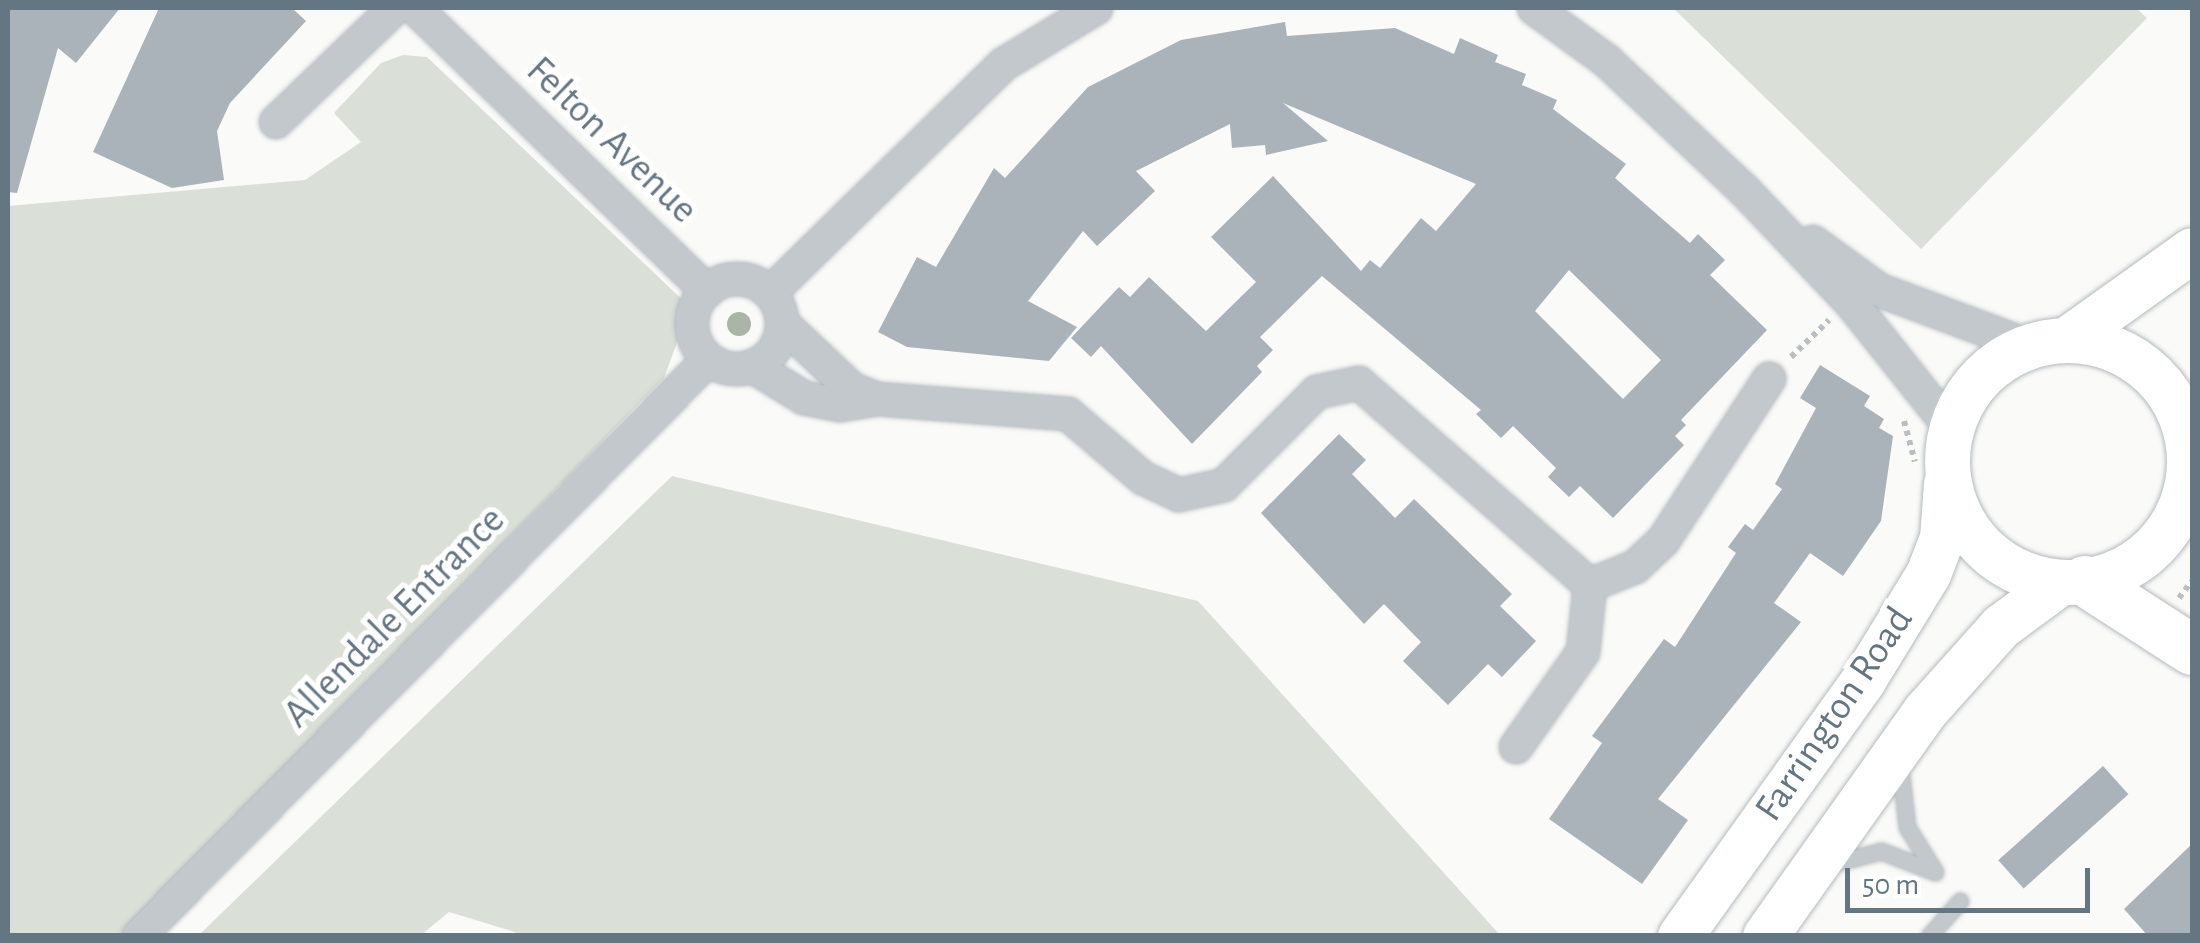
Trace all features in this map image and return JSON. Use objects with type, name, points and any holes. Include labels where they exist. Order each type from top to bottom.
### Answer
[{"type":"main road","points":[[2192,250],[2048,342],[1980,377],[1931,472],[1985,548],[2028,576],[2073,582],[2192,650]]},
{"type":"main road","points":[[2048,342],[2108,347],[2146,367],[2180,413],[2190,435],[2186,490],[2158,543],[2135,562],[2073,582]]},
{"type":"main road","name":"Farrington Road","points":[[1680,936],[1863,680],[1928,574],[1942,538],[1931,472]]},
{"type":"main road","name":"Farrington Road","points":[[1764,936],[1900,746],[2001,626],[2073,582]]},
{"type":"street","points":[[276,122],[395,8]]},
{"type":"street","name":"Felton Avenue","points":[[415,8],[707,291]]},
{"type":"street","points":[[770,293],[1004,64],[1096,8]]},
{"type":"street","points":[[1534,8],[1607,60],[1745,192],[1853,305],[1951,428]]},
{"type":"street","points":[[1745,192],[1880,290],[2048,342]]},
{"type":"street","points":[[783,324],[775,349],[752,366],[731,369],[709,359],[692,330],[707,291],[739,279],[770,293],[783,324],[823,368],[878,399]]},
{"type":"street","name":"Allendale Entrance","points":[[139,936],[709,359]]},
{"type":"street","points":[[752,366],[804,398],[840,405],[878,399],[1068,414],[1143,478],[1189,496],[1232,479],[1316,392],[1360,383],[1590,585]]},
{"type":"street","points":[[1590,585],[1635,567],[1663,541],[1768,379]]},
{"type":"street","points":[[1516,746],[1583,652],[1590,585]]},
{"type":"lane","points":[[1805,878],[1852,854],[1881,851],[1934,872],[1902,809],[1900,746]]},
{"type":"lane","points":[[1929,936],[1960,901]]},
{"type":"path","points":[[1822,303],[1843,328]]},
{"type":"path","points":[[1768,379],[1834,316]]},
{"type":"path","points":[[1900,412],[1931,472]]},
{"type":"shaded area","points":[[1673,8],[2136,8],[2147,18],[1921,249]]},
{"type":"shaded area","points":[[403,55],[427,57],[690,307],[664,378],[123,935],[8,936],[8,206],[305,180],[361,142],[334,113],[381,63]]},
{"type":"shaded area","points":[[672,476],[1198,601],[1500,935],[528,936],[449,912],[421,935],[199,935]]},
{"type":"building","points":[[8,8],[120,8],[76,63],[58,48],[17,193],[8,192]]},
{"type":"building","points":[[159,8],[292,8],[306,21],[230,103],[217,131],[224,180],[172,188],[93,152]]},
{"type":"building","points":[[1285,22],[1287,36],[1395,28],[1454,54],[1460,38],[1498,55],[1495,62],[1526,74],[1522,85],[1557,100],[1553,109],[1626,164],[1615,178],[1690,243],[1698,234],[1725,260],[1710,275],[1767,330],[1681,420],[1686,425],[1675,436],[1684,445],[1613,518],[1580,486],[1569,497],[1548,477],[1556,468],[1513,426],[1501,438],[1476,414],[1481,410],[1322,276],[1260,337],[1273,350],[1257,366],[1262,372],[1192,444],[1101,346],[1091,357],[1071,338],[1119,287],[1130,297],[1149,277],[1206,331],[1256,282],[1211,237],[1273,176],[1361,271],[1370,260],[1380,268],[1421,218],[1436,231],[1476,184],[1283,103],[1328,141],[1266,155],[1265,145],[1232,148],[1230,124],[1136,171],[1155,191],[1097,246],[1083,231],[1028,301],[1077,327],[1049,361],[907,347],[878,332],[917,257],[936,267],[994,168],[1005,178],[1088,87],[1181,40]],"holes":[[[1569,270],[1661,360],[1623,399],[1535,311]]]},
{"type":"building","points":[[1820,365],[1870,396],[1864,406],[1884,419],[1879,428],[1893,436],[1881,521],[1843,576],[1810,553],[1774,603],[1801,622],[1658,799],[1688,820],[1642,884],[1549,819],[1602,743],[1592,736],[1664,639],[1675,647],[1736,553],[1728,547],[1745,524],[1753,530],[1782,489],[1775,484],[1816,408],[1800,398]]},
{"type":"building","points":[[1339,434],[1366,460],[1352,474],[1395,518],[1414,499],[1512,594],[1500,606],[1536,641],[1502,677],[1488,664],[1448,705],[1403,661],[1421,642],[1384,604],[1364,624],[1261,513]]},
{"type":"building","points":[[2103,766],[2128,794],[2024,889],[1998,860]]},
{"type":"building","points":[[2192,844],[2192,936],[2148,936],[2124,909]]}]
